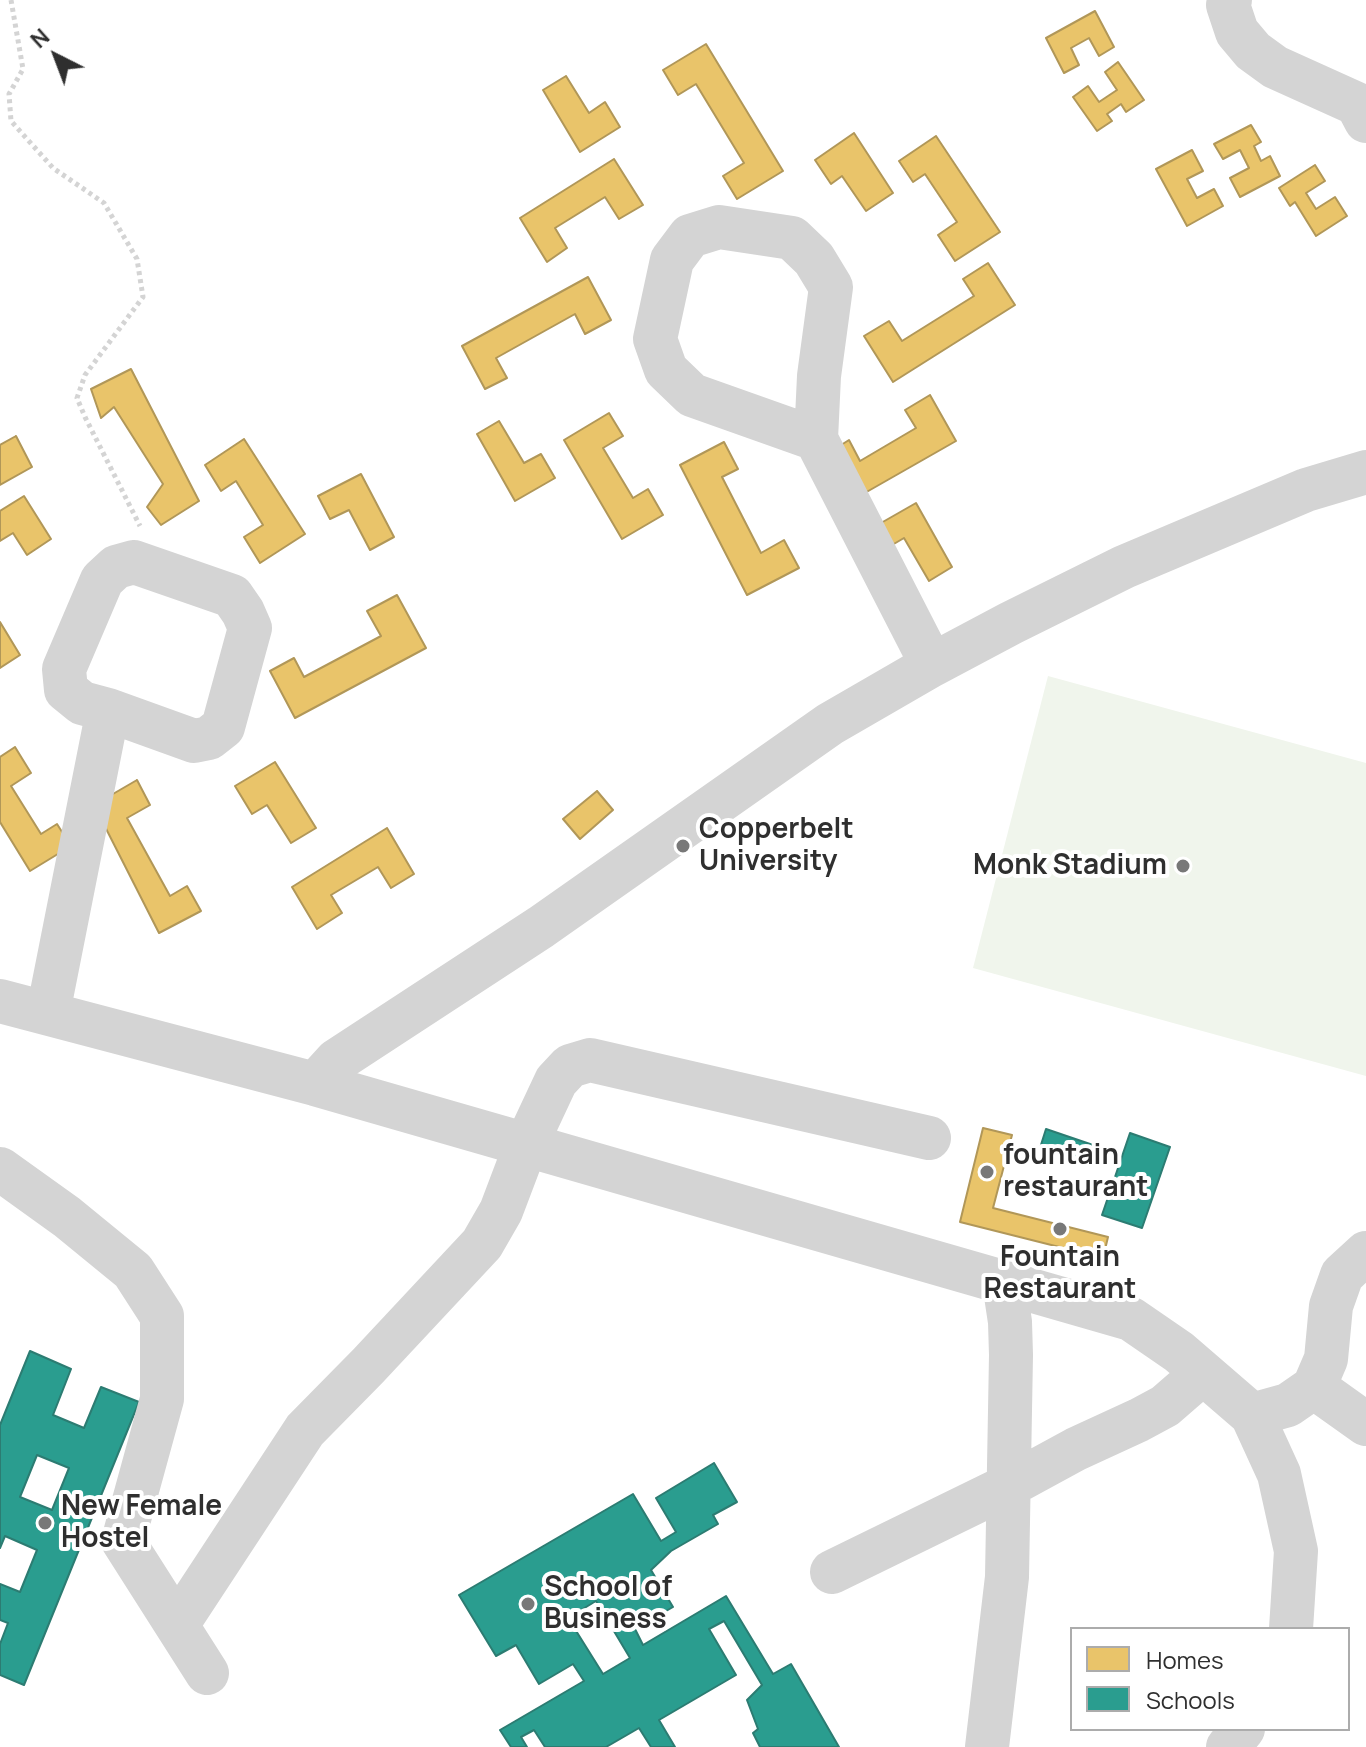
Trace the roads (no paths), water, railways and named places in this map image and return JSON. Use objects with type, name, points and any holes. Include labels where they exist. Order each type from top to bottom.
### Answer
[{"type":"lane","points":[[1230,0],[1228,5],[1237,32],[1253,51],[1275,67],[1363,104]]},
{"type":"lane","points":[[816,439],[692,395],[666,370],[655,339],[672,260],[690,236],[719,227],[792,238],[814,259],[831,287],[819,376],[816,439],[932,665]]},
{"type":"lane","points":[[315,1084],[336,1061],[541,927],[830,724],[932,665],[1124,567],[1306,490],[1366,472]]},
{"type":"lane","points":[[134,562],[232,596],[250,628],[223,727],[209,738],[194,741],[108,710],[82,703],[66,690],[64,669],[102,580],[116,567],[134,562]]},
{"type":"lane","points":[[48,1013],[108,710]]},
{"type":"lane","points":[[0,1001],[315,1084],[1131,1319],[1179,1352],[1252,1415],[1279,1474],[1296,1551],[1291,1627]]},
{"type":"lane","points":[[177,1625],[305,1430],[482,1244],[501,1211],[526,1145],[556,1081],[570,1066],[590,1060],[929,1138]]},
{"type":"lane","points":[[0,1169],[67,1217],[133,1271],[162,1316],[162,1399],[123,1541],[207,1673]]},
{"type":"lane","points":[[1252,1415],[1288,1405],[1314,1387],[1326,1359],[1331,1306],[1342,1275],[1366,1253]]},
{"type":"lane","points":[[987,1747],[1007,1577],[1011,1355],[1004,1282]]},
{"type":"lane","points":[[832,1572],[1165,1406],[1203,1373]]},
{"type":"lane","points":[[1314,1387],[1366,1424]]},
{"type":"lane","points":[[1228,1747],[1241,1731]]},
{"type":"place","name":"Copperbelt University","points":[[683,846]]},
{"type":"place","name":"Monk Stadium","points":[[1183,866]]},
{"type":"place","name":"fountain restaurant","points":[[987,1172]]},
{"type":"place","name":"Fountain Restaurant","points":[[1060,1229]]},
{"type":"place","name":"New Female Hostel","points":[[45,1523]]},
{"type":"place","name":"School of Business","points":[[528,1604]]}]
